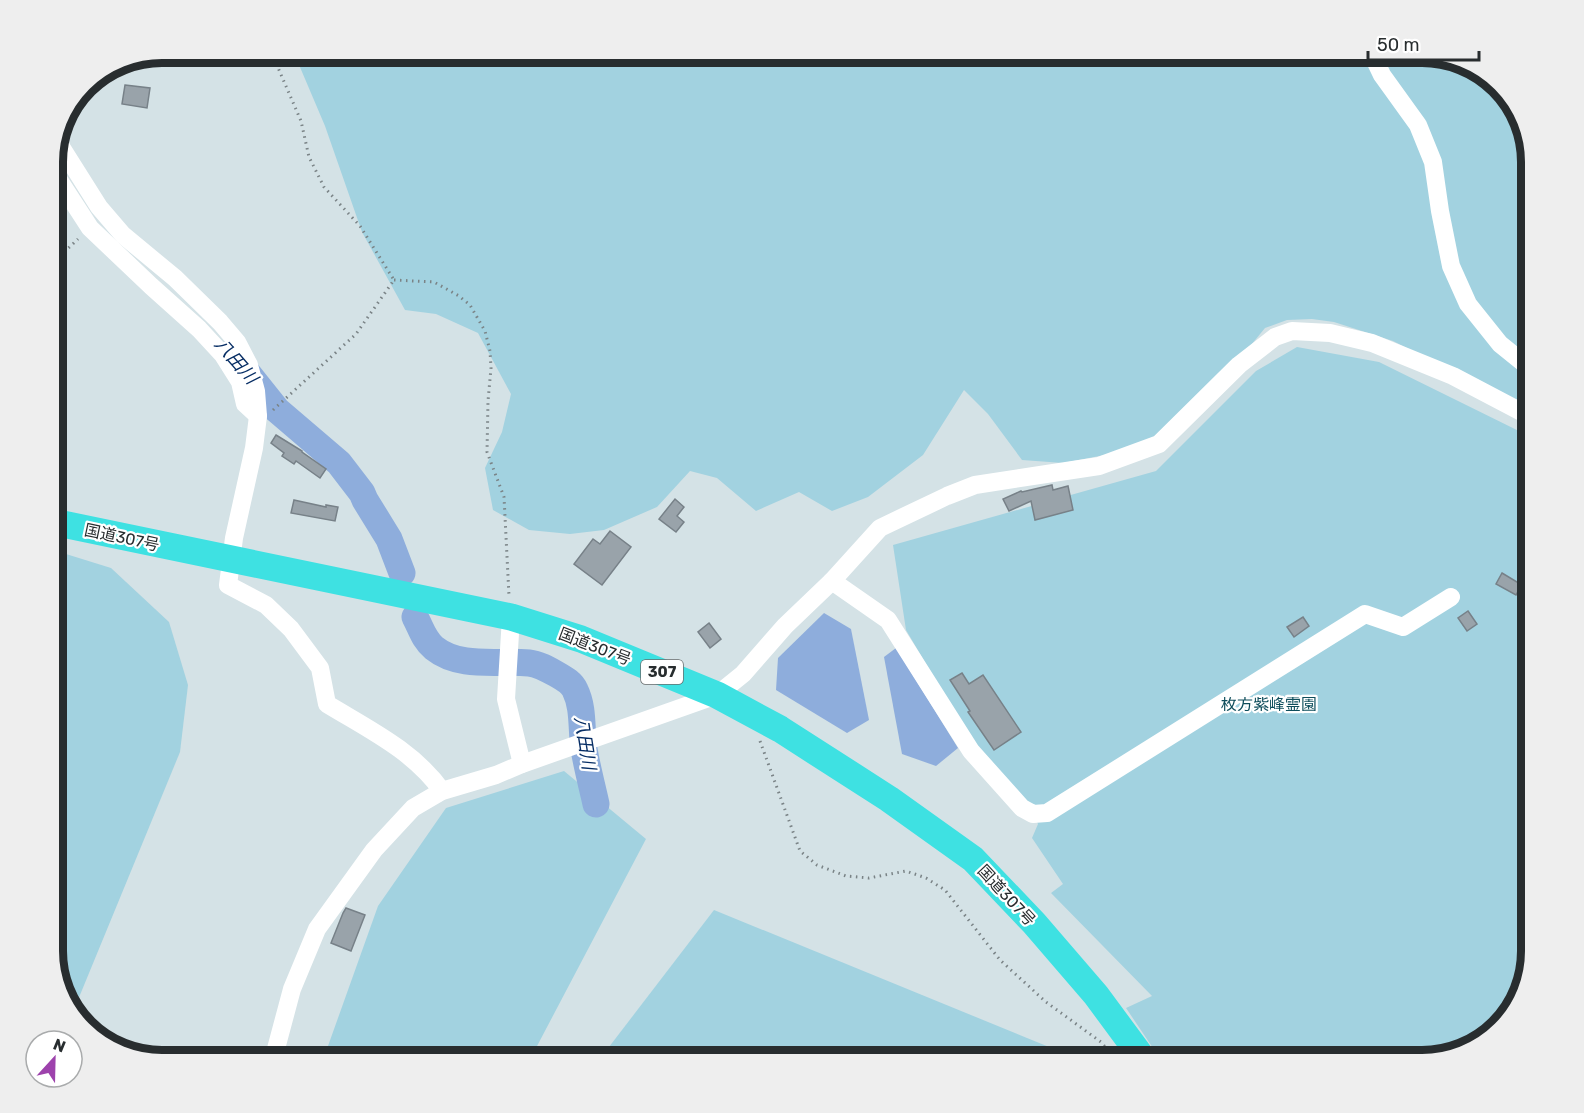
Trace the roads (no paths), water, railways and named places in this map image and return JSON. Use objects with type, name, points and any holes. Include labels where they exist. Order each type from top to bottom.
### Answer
[{"type":"highway","name":"国道307号","points":[[63,524],[511,617],[581,639],[717,695],[780,729],[888,799],[973,859],[1034,923],[1096,995],[1137,1050]]},
{"type":"street","points":[[1376,63],[1382,75],[1419,125],[1430,153],[1451,266],[1468,304],[1500,344],[1521,360]]},
{"type":"street","points":[[64,151],[99,207],[123,235],[175,278],[220,322],[237,342],[249,365],[256,392],[258,416],[254,448],[238,516],[228,585],[266,605],[291,629],[320,668],[327,704],[404,752],[432,778],[442,791]]},
{"type":"street","points":[[63,186],[90,228],[199,329],[223,355],[240,382],[245,404],[258,416]]},
{"type":"street","points":[[276,1050],[292,989],[317,929],[374,850],[413,808],[442,791],[496,775],[717,695],[743,674],[785,626],[832,581],[880,528],[975,485],[1099,466],[1160,444],[1239,365],[1275,337],[1292,331],[1330,333],[1372,343],[1453,376],[1521,411]]},
{"type":"street","points":[[832,581],[888,620],[971,751],[1022,808],[1033,814],[1047,813],[1365,614],[1403,627],[1452,597]]},
{"type":"street","points":[[511,617],[506,699],[522,764]]},
{"type":"waterway","name":"八田川","points":[[242,366],[277,410],[339,463],[362,493],[389,539],[402,573]]},
{"type":"waterway","name":"八田川","points":[[415,617],[428,641],[444,655],[467,661],[533,664],[548,669],[570,683],[580,704],[584,749],[596,804]]},
{"type":"park label","name":"枚方紫峰霊園","points":[[1269,704]]}]
